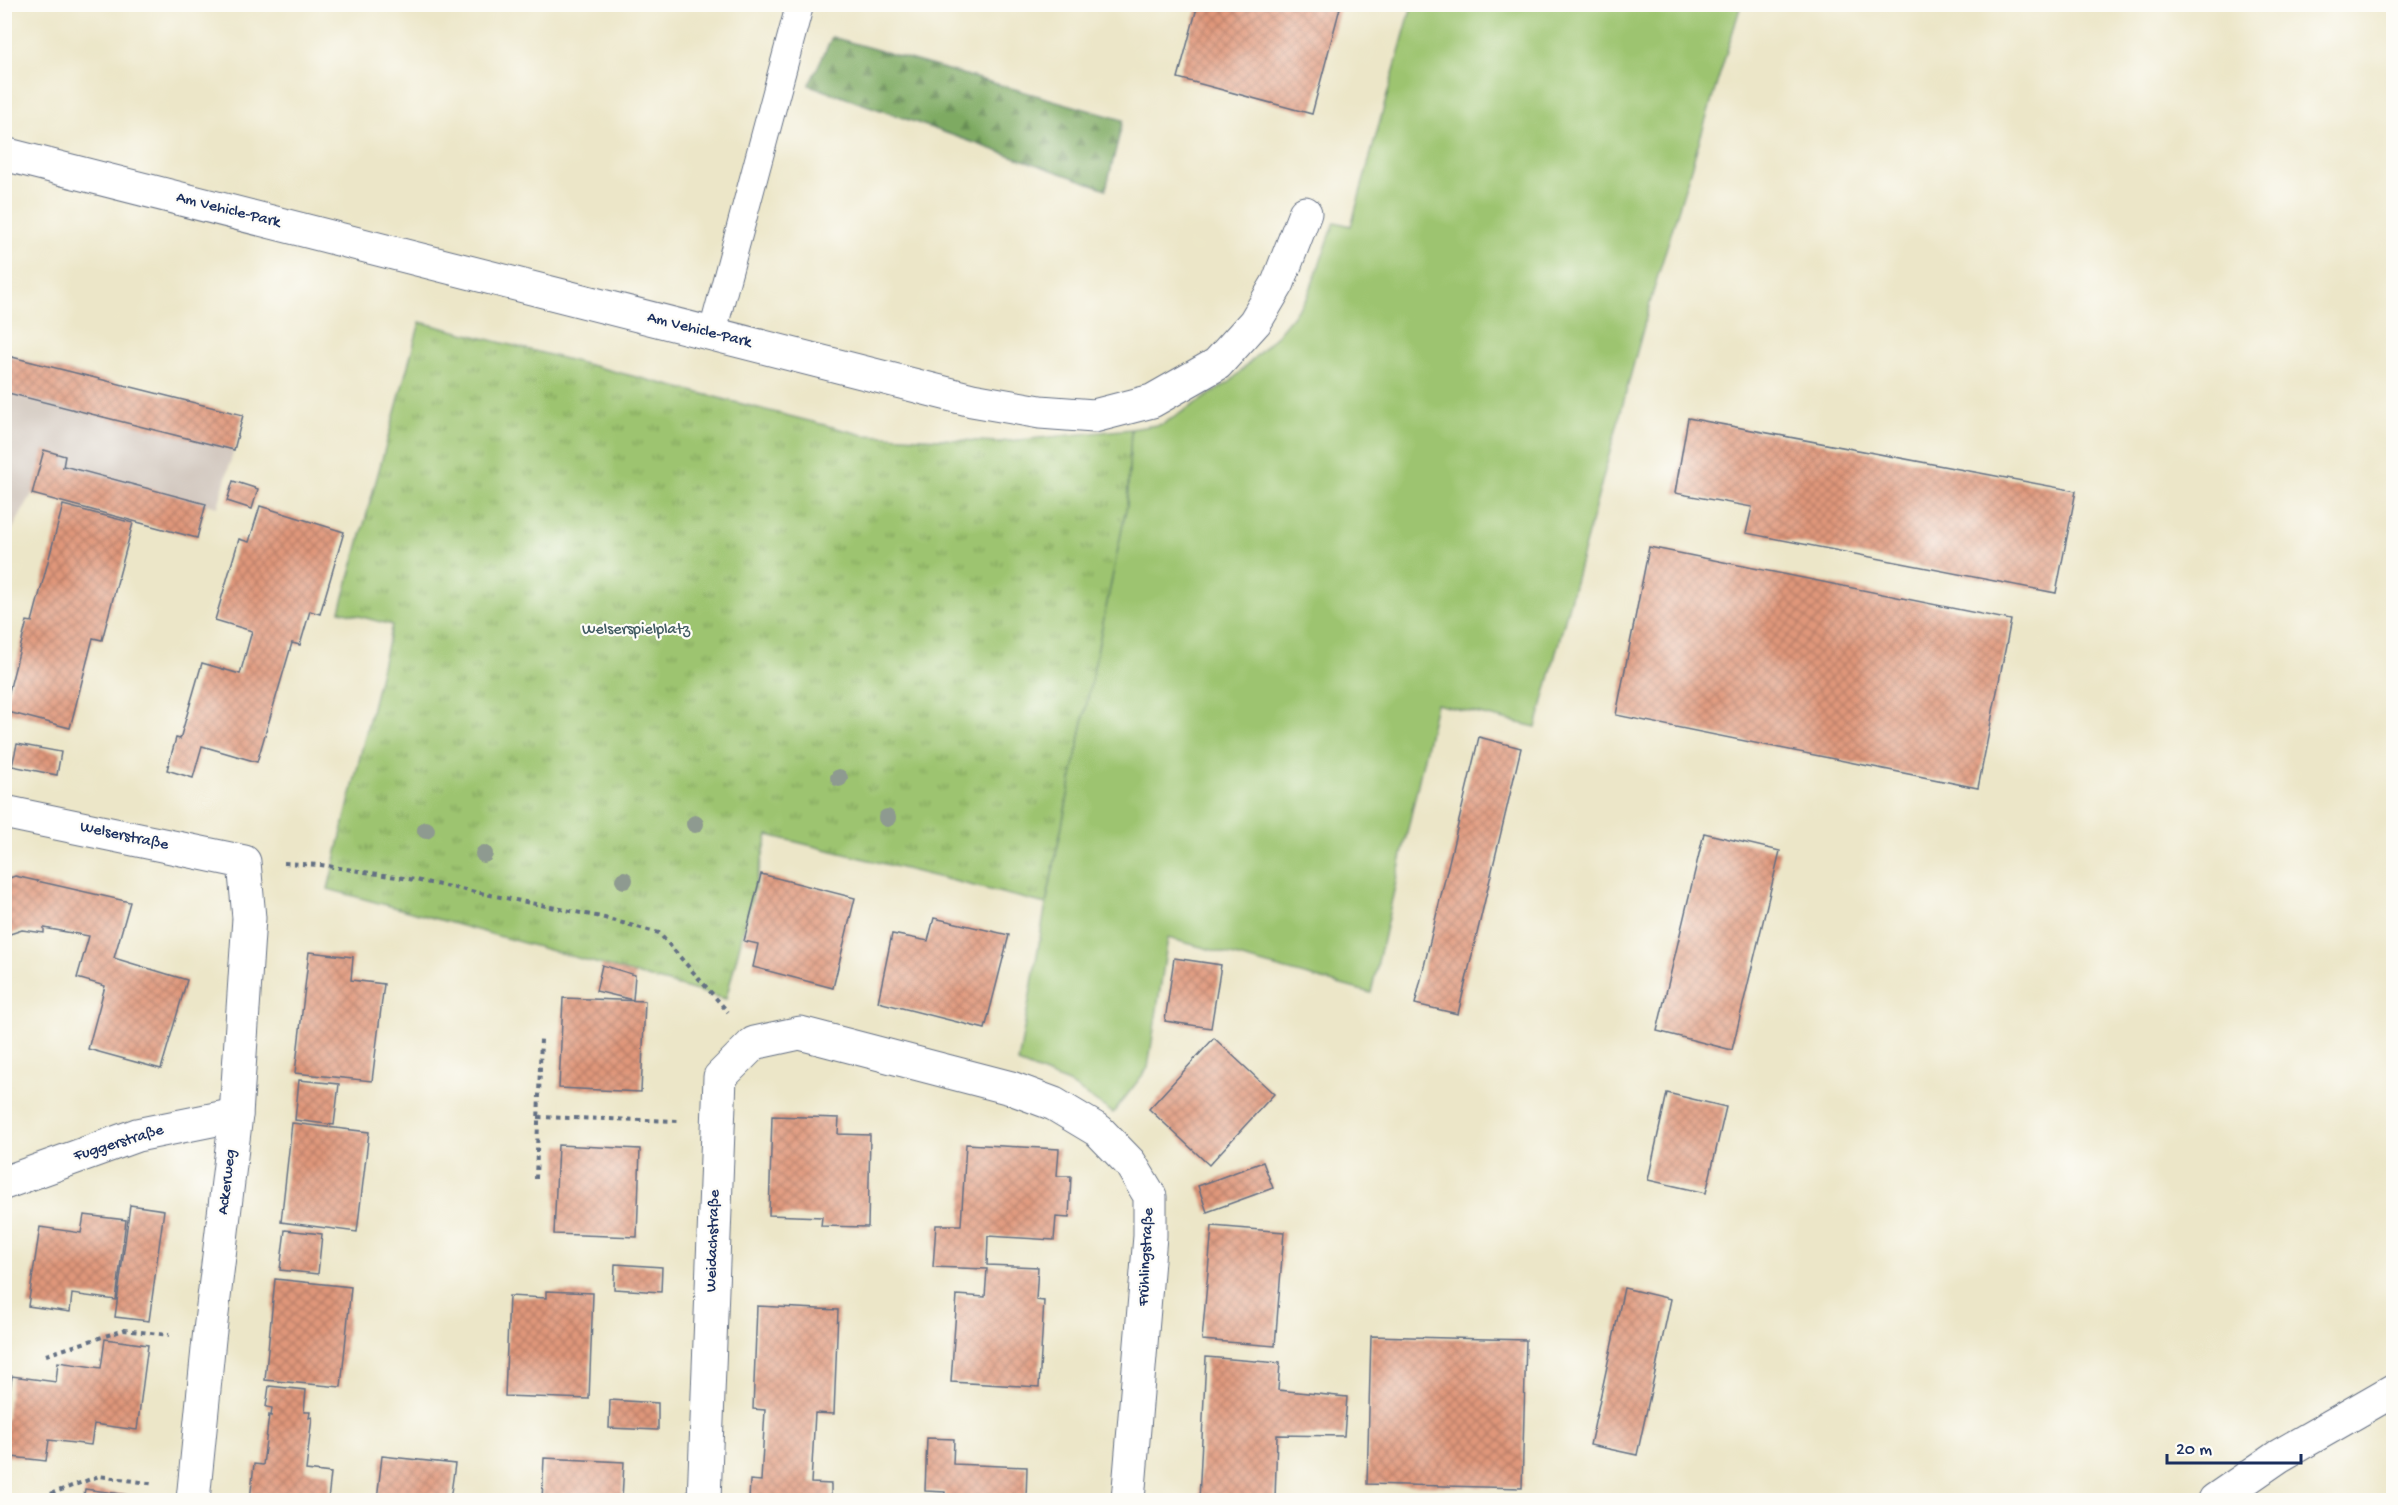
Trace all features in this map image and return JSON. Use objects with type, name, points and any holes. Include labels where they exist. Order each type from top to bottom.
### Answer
[{"type":"street","name":"Am Vehicle-Park","points":[[4,154],[972,400],[1040,412],[1094,416],[1152,401],[1217,364],[1255,322],[1278,283],[1305,213]]},
{"type":"street","name":"Welserstraße","points":[[4,812],[244,862]]},
{"type":"street","name":"Ackerweg","points":[[194,1495],[209,1339],[236,1115],[249,918],[244,862]]},
{"type":"street","name":"Frühlingstraße","points":[[754,1043],[800,1032],[1011,1088],[1054,1104],[1099,1131],[1130,1163],[1150,1196],[1150,1236],[1128,1500]]},
{"type":"street","name":"Weidachstraße","points":[[704,1500],[720,1077],[754,1043]]},
{"type":"street","name":"Fuggerstraße","points":[[4,1183],[137,1135],[236,1115]]},
{"type":"street","points":[[2215,1500],[2279,1456],[2394,1390]]},
{"type":"lane","points":[[712,334],[800,4]]},
{"type":"path","points":[[244,862],[321,865],[362,871],[601,917],[659,933],[754,1043]]},
{"type":"path","points":[[536,1179],[541,1039]]},
{"type":"path","points":[[538,1117],[718,1123]]},
{"type":"path","points":[[46,1355],[124,1330],[209,1339]]},
{"type":"path","points":[[34,1500],[99,1476],[194,1495]]},
{"type":"shaded area","points":[[5,354],[243,415],[218,507],[206,504],[197,538],[32,494],[5,543]]},
{"type":"green space","points":[[1412,5],[1741,5],[1653,292],[1536,727],[1436,704],[1371,993],[1168,938],[1148,1068],[1113,1113],[1068,1083],[1018,1063],[1046,904],[1127,504],[1131,429],[1163,424],[1230,382],[1275,337],[1307,298],[1335,222],[1351,226]]},
{"type":"green space","points":[[832,37],[1123,120],[1106,189],[809,85]]},
{"type":"green space","name":"Welserspielplatz","points":[[420,322],[864,435],[998,442],[1131,429],[1127,504],[1046,904],[768,835],[726,999],[328,889],[392,625],[340,611]]},
{"type":"building","points":[[1198,4],[1341,4],[1312,114],[1178,78]]},
{"type":"building","points":[[4,355],[243,415],[234,450],[4,392]]},
{"type":"building","points":[[1688,418],[2076,491],[2056,593],[1746,533],[1752,507],[1675,493]]},
{"type":"building","points":[[44,450],[65,456],[63,467],[206,504],[197,538],[32,494]]},
{"type":"building","points":[[233,481],[258,489],[252,509],[227,501]]},
{"type":"building","points":[[63,505],[133,523],[102,640],[93,638],[70,728],[4,711],[27,621],[32,622]]},
{"type":"building","points":[[260,506],[344,532],[320,614],[310,611],[300,645],[292,643],[257,762],[202,746],[193,778],[167,770],[176,738],[180,739],[202,663],[240,674],[252,631],[215,620],[239,539],[249,542]]},
{"type":"building","points":[[1649,547],[2011,620],[1978,788],[1616,715]]},
{"type":"building","points":[[1479,737],[1521,748],[1458,1014],[1415,1004]]},
{"type":"building","points":[[17,744],[61,752],[57,775],[12,766]]},
{"type":"building","points":[[1704,833],[1780,851],[1732,1050],[1657,1031]]},
{"type":"building","points":[[761,874],[855,898],[833,988],[753,967],[758,944],[744,941]]},
{"type":"building","points":[[15,876],[130,902],[114,958],[187,980],[161,1069],[88,1049],[105,986],[77,978],[89,936],[44,928],[44,933],[22,930],[4,936],[4,880]]},
{"type":"building","points":[[934,918],[1009,935],[985,1029],[878,1002],[892,934],[928,941]]},
{"type":"building","points":[[309,952],[353,957],[351,980],[384,984],[372,1081],[295,1073]]},
{"type":"building","points":[[1174,958],[1221,965],[1211,1028],[1165,1021]]},
{"type":"building","points":[[602,965],[635,975],[633,1000],[596,991]]},
{"type":"building","points":[[563,998],[645,1001],[641,1092],[559,1088]]},
{"type":"building","points":[[1214,1038],[1274,1094],[1209,1165],[1149,1109]]},
{"type":"building","points":[[299,1080],[339,1084],[334,1125],[295,1120]]},
{"type":"building","points":[[1667,1093],[1726,1107],[1706,1193],[1648,1180]]},
{"type":"building","points":[[772,1116],[839,1118],[838,1134],[870,1135],[868,1227],[821,1226],[822,1217],[769,1215]]},
{"type":"building","points":[[292,1123],[369,1132],[357,1232],[281,1222]]},
{"type":"building","points":[[966,1144],[1059,1149],[1057,1176],[1071,1176],[1069,1218],[1056,1217],[1054,1240],[988,1236],[987,1265],[1038,1267],[1036,1300],[1044,1301],[1039,1387],[951,1382],[957,1295],[985,1297],[987,1269],[933,1267],[936,1225],[961,1225]]},
{"type":"building","points":[[558,1145],[640,1149],[637,1237],[554,1234]]},
{"type":"building","points":[[1263,1162],[1273,1188],[1207,1212],[1198,1186]]},
{"type":"building","points":[[130,1205],[164,1210],[149,1321],[115,1317]]},
{"type":"building","points":[[84,1215],[126,1220],[116,1300],[72,1294],[70,1312],[28,1306],[40,1227],[81,1233]]},
{"type":"building","points":[[1212,1226],[1284,1232],[1275,1346],[1202,1340]]},
{"type":"building","points":[[285,1230],[322,1234],[318,1274],[280,1270]]},
{"type":"building","points":[[615,1264],[662,1267],[661,1292],[614,1289]]},
{"type":"building","points":[[275,1279],[351,1287],[341,1387],[265,1380]]},
{"type":"building","points":[[1624,1288],[1671,1299],[1637,1455],[1590,1445]]},
{"type":"building","points":[[546,1291],[593,1293],[589,1399],[505,1396],[509,1296],[546,1298]]},
{"type":"building","points":[[757,1306],[838,1310],[834,1414],[815,1413],[811,1483],[831,1484],[831,1500],[749,1500],[750,1480],[761,1481],[765,1410],[753,1409]]},
{"type":"building","points":[[1371,1336],[1526,1340],[1522,1488],[1367,1484]]},
{"type":"building","points":[[105,1339],[148,1345],[137,1430],[94,1424],[91,1445],[49,1440],[46,1461],[4,1456],[4,1433],[12,1376],[56,1382],[58,1362],[101,1368]]},
{"type":"building","points":[[1206,1357],[1280,1363],[1278,1390],[1347,1397],[1344,1436],[1277,1435],[1275,1500],[1199,1500]]},
{"type":"building","points":[[269,1386],[306,1390],[304,1412],[310,1412],[309,1418],[312,1417],[306,1470],[331,1473],[328,1500],[250,1500],[254,1464],[263,1465],[269,1415],[271,1416],[272,1408],[266,1407]]},
{"type":"building","points":[[610,1400],[658,1403],[658,1430],[609,1428]]},
{"type":"building","points":[[927,1438],[954,1439],[953,1464],[1027,1467],[1026,1500],[945,1500],[945,1492],[925,1491]]},
{"type":"building","points":[[382,1456],[455,1464],[450,1500],[377,1500]]},
{"type":"building","points":[[544,1458],[624,1462],[622,1500],[542,1500]]},
{"type":"building","points":[[85,1489],[128,1495],[127,1500],[83,1500]]}]
